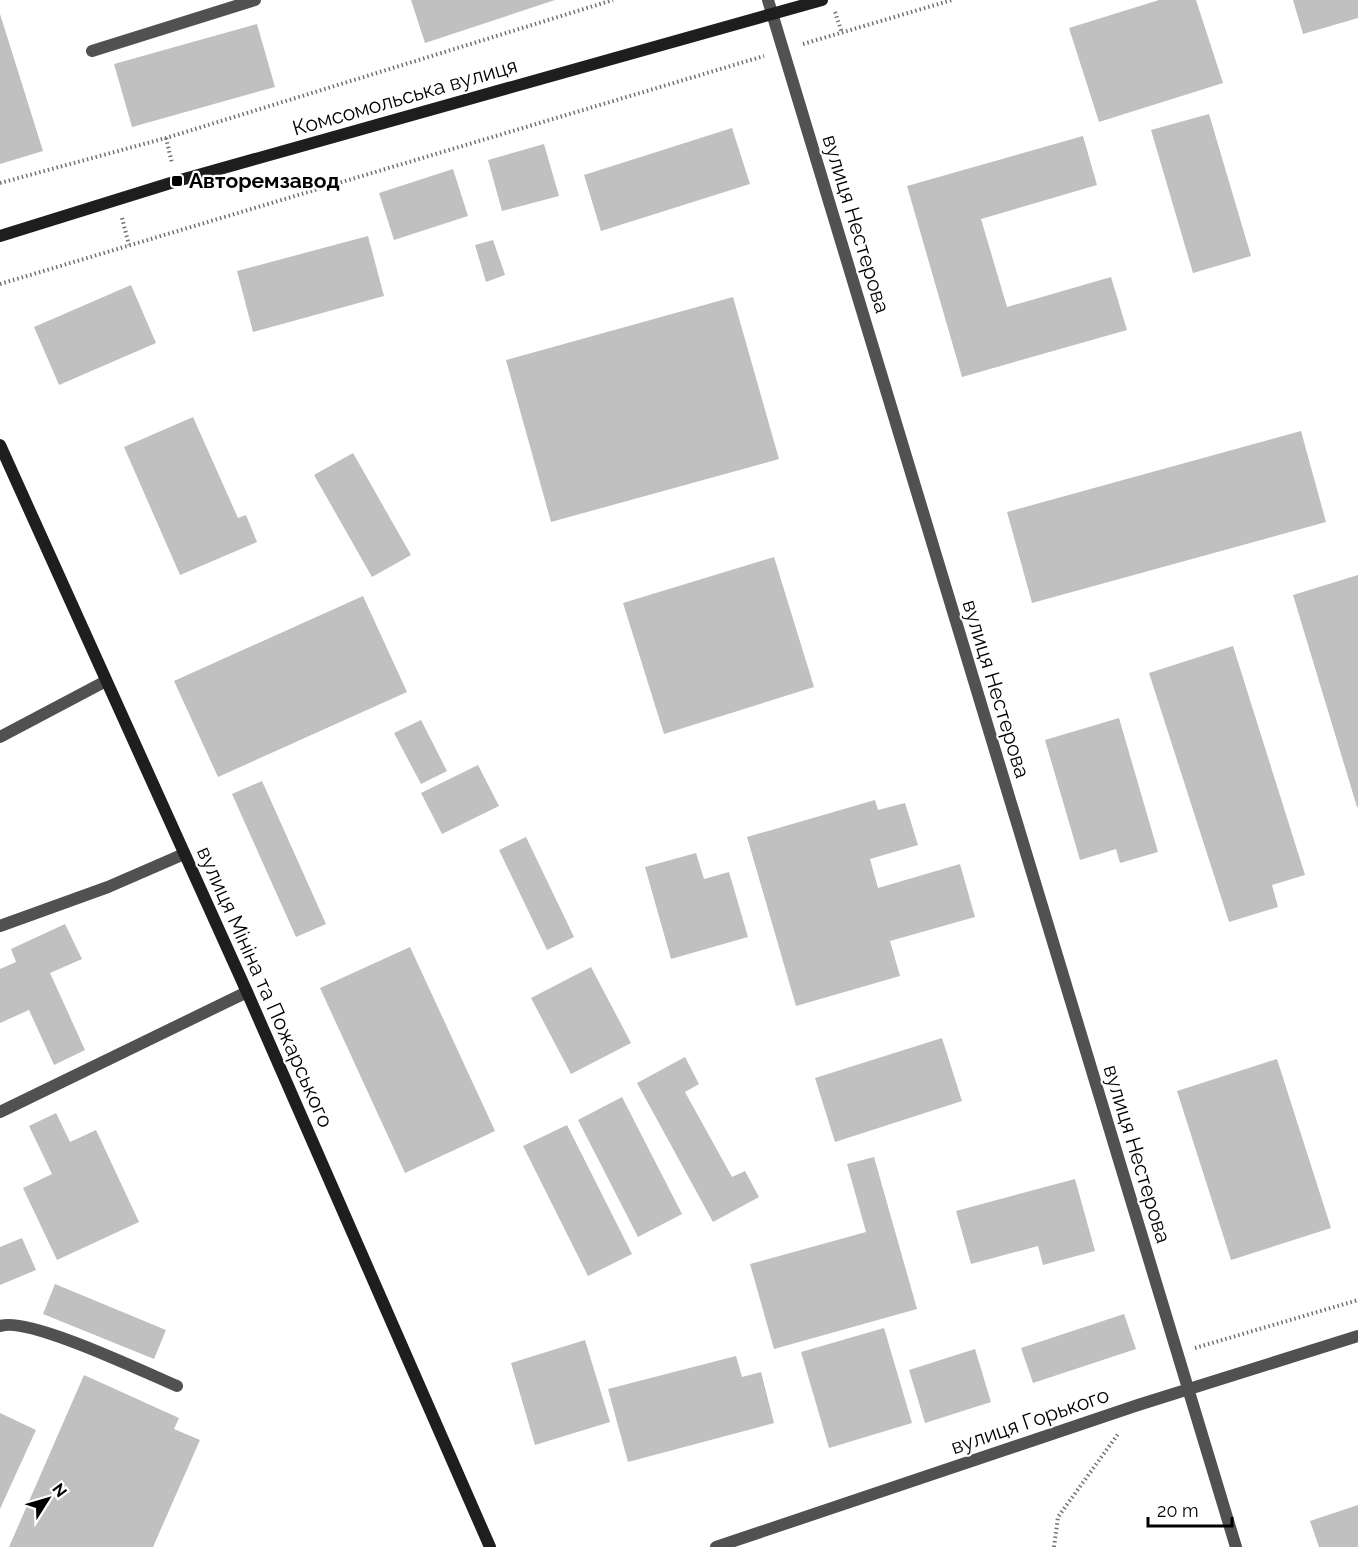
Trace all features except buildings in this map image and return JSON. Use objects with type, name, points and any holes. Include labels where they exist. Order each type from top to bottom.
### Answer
[{"type":"street","points":[[92,51],[255,0]]},
{"type":"street","name":"вулиця Нестерова","points":[[768,0],[1236,1547]]},
{"type":"street","name":"Комсомольська вулиця","points":[[0,236],[117,200],[822,0]]},
{"type":"street","name":"вулиця Мініна та Пожарського","points":[[0,445],[247,992],[490,1547]]},
{"type":"street","points":[[0,737],[106,681]]},
{"type":"street","points":[[0,926],[108,887],[184,854]]},
{"type":"street","points":[[0,1112],[247,992]]},
{"type":"street","points":[[0,1326],[6,1324],[34,1327],[177,1386]]},
{"type":"street","name":"вулиця Горького","points":[[716,1547],[1138,1405],[1358,1336]]},
{"type":"path","points":[[0,183],[166,138],[613,0]]},
{"type":"path","points":[[0,284],[952,0]]},
{"type":"path","points":[[117,200],[129,245]]},
{"type":"path","points":[[1176,1353],[1358,1300]]},
{"type":"path","points":[[1054,1547],[1058,1517],[1138,1405]]},
{"type":"place","name":"Авторемзавод","points":[[177,181]]}]
